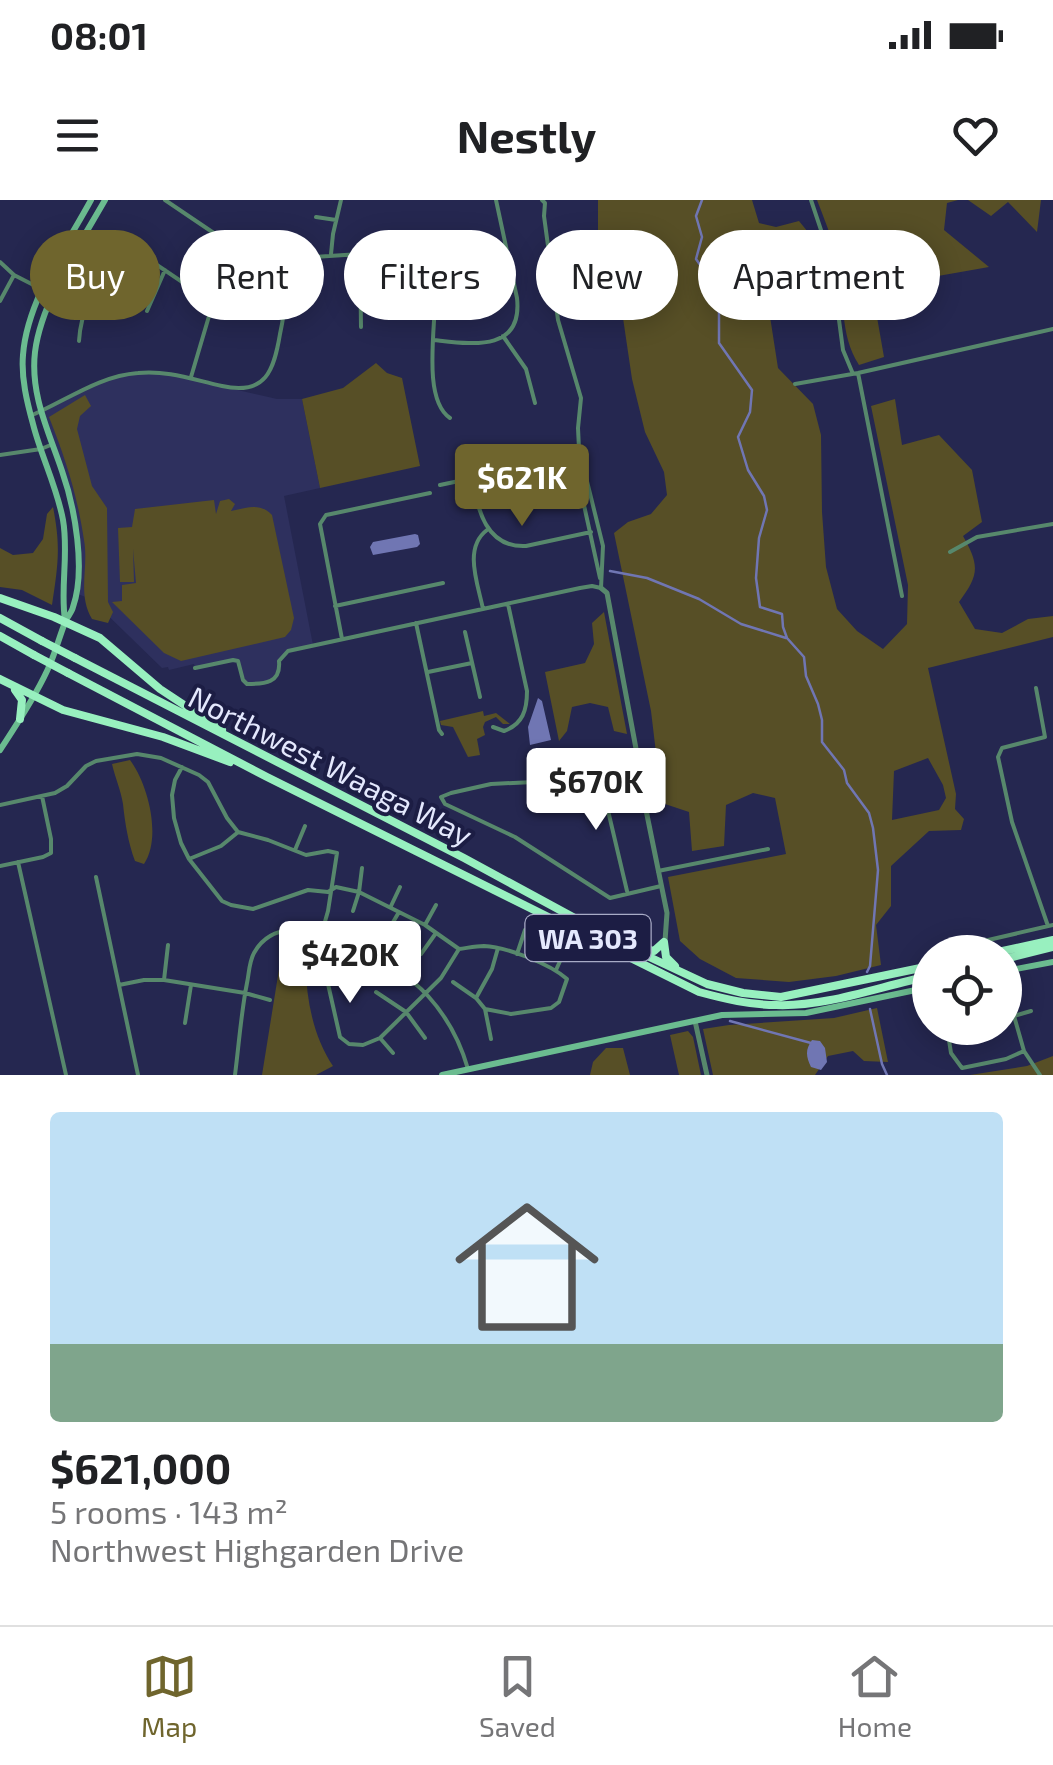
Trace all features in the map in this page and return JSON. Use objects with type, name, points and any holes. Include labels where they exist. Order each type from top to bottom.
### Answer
[{"type":"highway","points":[[0,598],[65,622],[112,647],[160,689],[246,746]]},
{"type":"highway","name":"Northwest Waaga Way","points":[[0,618],[696,980],[744,994],[781,997],[912,970]]},
{"type":"highway","name":"Northwest Waaga Way","points":[[0,636],[267,776],[699,992],[739,1002],[780,1006],[912,980]]},
{"type":"highway","points":[[4,682],[86,718],[175,741],[267,776]]},
{"type":"highway","points":[[4,682],[22,700],[20,718]]},
{"type":"highway","points":[[612,937],[654,951],[664,942]]},
{"type":"highway","points":[[1022,947],[1053,940]]},
{"type":"highway","points":[[664,942],[670,962],[696,980]]},
{"type":"highway","points":[[1022,955],[1053,947]]},
{"type":"main road","points":[[75,230],[91,200]]},
{"type":"main road","points":[[89,230],[106,200]]},
{"type":"main road","points":[[30,320],[23,351],[25,390],[64,526],[65,622]]},
{"type":"main road","points":[[0,750],[34,697],[74,607],[78,547],[70,492],[41,412],[35,382],[35,349],[43,320]]},
{"type":"main road","points":[[1022,968],[1053,962]]},
{"type":"main road","points":[[442,1075],[468,1069],[483,1071],[728,1014],[816,1011],[912,992]]},
{"type":"street","points":[[165,200],[209,230]]},
{"type":"street","points":[[331,255],[341,200]]},
{"type":"street","points":[[434,340],[492,343],[514,322],[518,306],[496,200]]},
{"type":"street","points":[[542,200],[546,203],[544,216],[558,320],[582,398],[579,449],[603,546],[601,586]]},
{"type":"street","points":[[811,200],[831,260],[843,350],[856,374],[902,596]]},
{"type":"street","points":[[316,217],[336,220]]},
{"type":"street","points":[[79,341],[88,299],[117,246],[123,242],[180,280]]},
{"type":"street","points":[[30,416],[117,376],[160,372],[238,389],[251,387],[266,378],[274,364],[288,280],[294,268],[314,256],[344,255]]},
{"type":"street","points":[[0,262],[30,283]]},
{"type":"street","points":[[160,281],[165,270]]},
{"type":"street","points":[[0,301],[14,275]]},
{"type":"street","points":[[190,377],[208,320]]},
{"type":"street","points":[[361,320],[361,327]]},
{"type":"street","points":[[435,320],[435,394],[441,412],[450,418]]},
{"type":"street","points":[[796,384],[1053,330]]},
{"type":"street","points":[[503,336],[526,369],[536,403]]},
{"type":"street","points":[[0,454],[52,444]]},
{"type":"street","points":[[527,471],[567,462],[574,464],[601,586],[606,593],[638,754],[668,922],[664,942]]},
{"type":"street","points":[[536,468],[536,502]]},
{"type":"street","points":[[440,485],[497,473]]},
{"type":"street","points":[[472,479],[478,508],[489,529],[502,541],[518,546],[591,532]]},
{"type":"street","points":[[342,639],[320,531],[323,519],[430,493]]},
{"type":"street","points":[[950,552],[977,537],[1053,524]]},
{"type":"street","points":[[483,609],[473,555],[480,534],[489,529]]},
{"type":"street","points":[[335,606],[444,583]]},
{"type":"street","points":[[195,668],[238,661],[243,680],[252,685],[277,677],[279,660],[288,651],[601,586]]},
{"type":"street","points":[[494,727],[504,730],[517,725],[527,702],[508,604]]},
{"type":"street","points":[[416,622],[442,734]]},
{"type":"street","points":[[465,632],[480,697]]},
{"type":"street","points":[[427,673],[472,663]]},
{"type":"street","points":[[1008,935],[1050,925],[1012,822],[998,757],[1002,748],[1045,736],[1036,688]]},
{"type":"street","points":[[0,805],[54,793],[96,761],[137,754],[161,758],[199,775],[208,782],[238,832],[306,855],[328,851],[337,854],[321,946],[330,968],[328,984],[340,1037],[349,1044],[364,1046],[380,1038],[441,978],[460,949]]},
{"type":"street","points":[[638,754],[620,754],[555,781],[492,784],[441,797],[445,804],[515,837],[610,898],[661,886]]},
{"type":"street","points":[[596,764],[628,893]]},
{"type":"street","points":[[182,767],[172,794],[181,843],[222,900],[232,906],[253,909],[308,890],[328,892],[336,887],[360,892],[460,949],[498,948],[556,970],[567,979],[559,1002],[551,1008],[511,1014],[485,1009]]},
{"type":"street","points":[[0,866],[51,853],[42,796]]},
{"type":"street","points":[[295,850],[305,826]]},
{"type":"street","points":[[189,859],[221,846],[238,832]]},
{"type":"street","points":[[658,871],[768,849]]},
{"type":"street","points":[[18,862],[66,1075]]},
{"type":"street","points":[[354,911],[362,868]]},
{"type":"street","points":[[96,877],[138,1075]]},
{"type":"street","points":[[390,906],[400,887]]},
{"type":"street","points":[[425,926],[436,906]]},
{"type":"street","points":[[389,929],[399,912]]},
{"type":"street","points":[[516,954],[525,930]]},
{"type":"street","points":[[235,1075],[252,956],[269,937],[287,932],[334,935],[386,962],[425,993],[453,1028],[468,1069]]},
{"type":"street","points":[[421,954],[436,933]]},
{"type":"street","points":[[294,943],[321,946]]},
{"type":"street","points":[[164,980],[168,946]]},
{"type":"street","points":[[476,998],[498,948]]},
{"type":"street","points":[[556,970],[566,948]]},
{"type":"street","points":[[330,968],[349,974]]},
{"type":"street","points":[[119,985],[164,980],[245,992],[270,1000]]},
{"type":"street","points":[[454,982],[485,1009],[491,1039]]},
{"type":"street","points":[[185,1024],[190,985]]},
{"type":"street","points":[[376,992],[406,1012],[425,1038]]},
{"type":"street","points":[[1022,1014],[1031,1011]]},
{"type":"street","points":[[696,1020],[707,1075]]},
{"type":"street","points":[[380,1038],[392,1053]]},
{"type":"street","points":[[1022,1044],[1040,1075]]},
{"type":"street","points":[[949,1045],[950,1053],[962,1068],[1024,1051]]},
{"type":"shaded area","points":[[598,200],[752,200],[759,223],[776,227],[799,221],[806,230],[698,230],[698,320],[771,320],[778,368],[813,404],[821,435],[826,567],[837,609],[857,631],[883,649],[907,624],[908,585],[871,406],[895,399],[902,445],[939,435],[972,470],[982,522],[963,536],[975,570],[959,602],[975,629],[1002,633],[1028,619],[1053,616],[1053,637],[928,668],[956,794],[955,809],[964,819],[961,830],[929,831],[891,866],[891,906],[876,925],[881,965],[789,982],[736,978],[700,959],[680,941],[668,877],[786,854],[775,798],[753,793],[726,805],[724,846],[692,851],[689,812],[662,803],[651,711],[614,533],[628,522],[651,514],[667,495],[664,472],[645,432],[623,320],[678,320],[678,230],[598,230]],"holes":[[[928,758],[946,798],[939,810],[892,820],[894,771]]]},
{"type":"shaded area","points":[[817,200],[958,200],[947,203],[944,230],[989,267],[940,276],[940,230],[829,230]]},
{"type":"shaded area","points":[[968,200],[1041,200],[1037,232],[1008,202],[991,216]]},
{"type":"shaded area","points":[[844,320],[878,320],[884,357],[859,365]]},
{"type":"shaded area","points":[[376,363],[387,373],[402,378],[420,466],[320,488],[302,399],[343,388]]},
{"type":"shaded area","points":[[160,372],[277,399],[302,399],[320,488],[284,496],[313,645],[288,651],[279,660],[280,671],[272,680],[247,684],[233,660],[195,668],[194,664],[162,668],[91,599],[75,593],[74,514],[41,412],[117,376]]},
{"type":"shaded area","points":[[85,395],[91,406],[80,416],[77,429],[92,486],[107,508],[108,602],[113,612],[108,623],[92,619],[85,600],[81,523],[49,417]]},
{"type":"shaded area","points":[[229,499],[235,504],[231,511],[258,507],[272,515],[294,618],[291,630],[285,637],[181,661],[164,653],[112,602],[122,601],[122,585],[136,583],[133,549],[134,582],[120,582],[118,528],[132,527],[135,509],[214,500],[216,514],[220,501]]},
{"type":"shaded area","points":[[53,507],[58,556],[52,605],[22,590],[0,587],[0,548],[13,555],[33,553],[43,539],[47,514]]},
{"type":"shaded area","points":[[604,612],[627,734],[614,731],[608,707],[590,703],[572,707],[567,731],[559,741],[545,672],[585,663],[594,644],[592,623]]},
{"type":"shaded area","points":[[483,711],[484,716],[496,713],[510,724],[503,724],[496,717],[485,722],[485,735],[477,739],[480,755],[468,757],[453,727],[441,725],[440,721]]},
{"type":"shaded area","points":[[130,760],[150,811],[152,840],[144,864],[135,861],[112,764]]},
{"type":"shaded area","points":[[280,963],[306,966],[312,1018],[333,1066],[316,1075],[262,1075]]},
{"type":"shaded area","points":[[877,1008],[888,1062],[864,1061],[853,1051],[828,1056],[815,1075],[713,1075],[703,1029],[834,1018]]},
{"type":"shaded area","points":[[688,1031],[693,1037],[701,1075],[679,1075],[670,1035]]},
{"type":"shaded area","points":[[606,1048],[623,1048],[630,1075],[590,1075],[593,1062]]},
{"type":"shaded area","points":[[1053,1056],[1053,1075],[970,1075],[1027,1066]]},
{"type":"water","points":[[415,534],[420,544],[417,547],[373,555],[373,542]]},
{"type":"water","points":[[538,698],[551,740],[530,745],[528,727]]},
{"type":"water","points":[[812,1040],[820,1041],[825,1048],[827,1062],[821,1070],[811,1067],[808,1060]]},
{"type":"waterway","points":[[702,200],[696,216],[702,237],[696,259],[719,292],[719,343],[752,390],[750,412],[738,437],[767,510],[759,538],[756,578],[760,607],[782,614],[787,638],[804,657],[806,676],[822,720],[822,742],[844,770],[847,783],[869,813],[873,828],[878,870],[867,972]]},
{"type":"waterway","points":[[610,571],[647,578],[699,599],[741,624],[786,638]]},
{"type":"waterway","points":[[870,1009],[887,1075]]},
{"type":"waterway","points":[[730,1021],[811,1043]]}]
